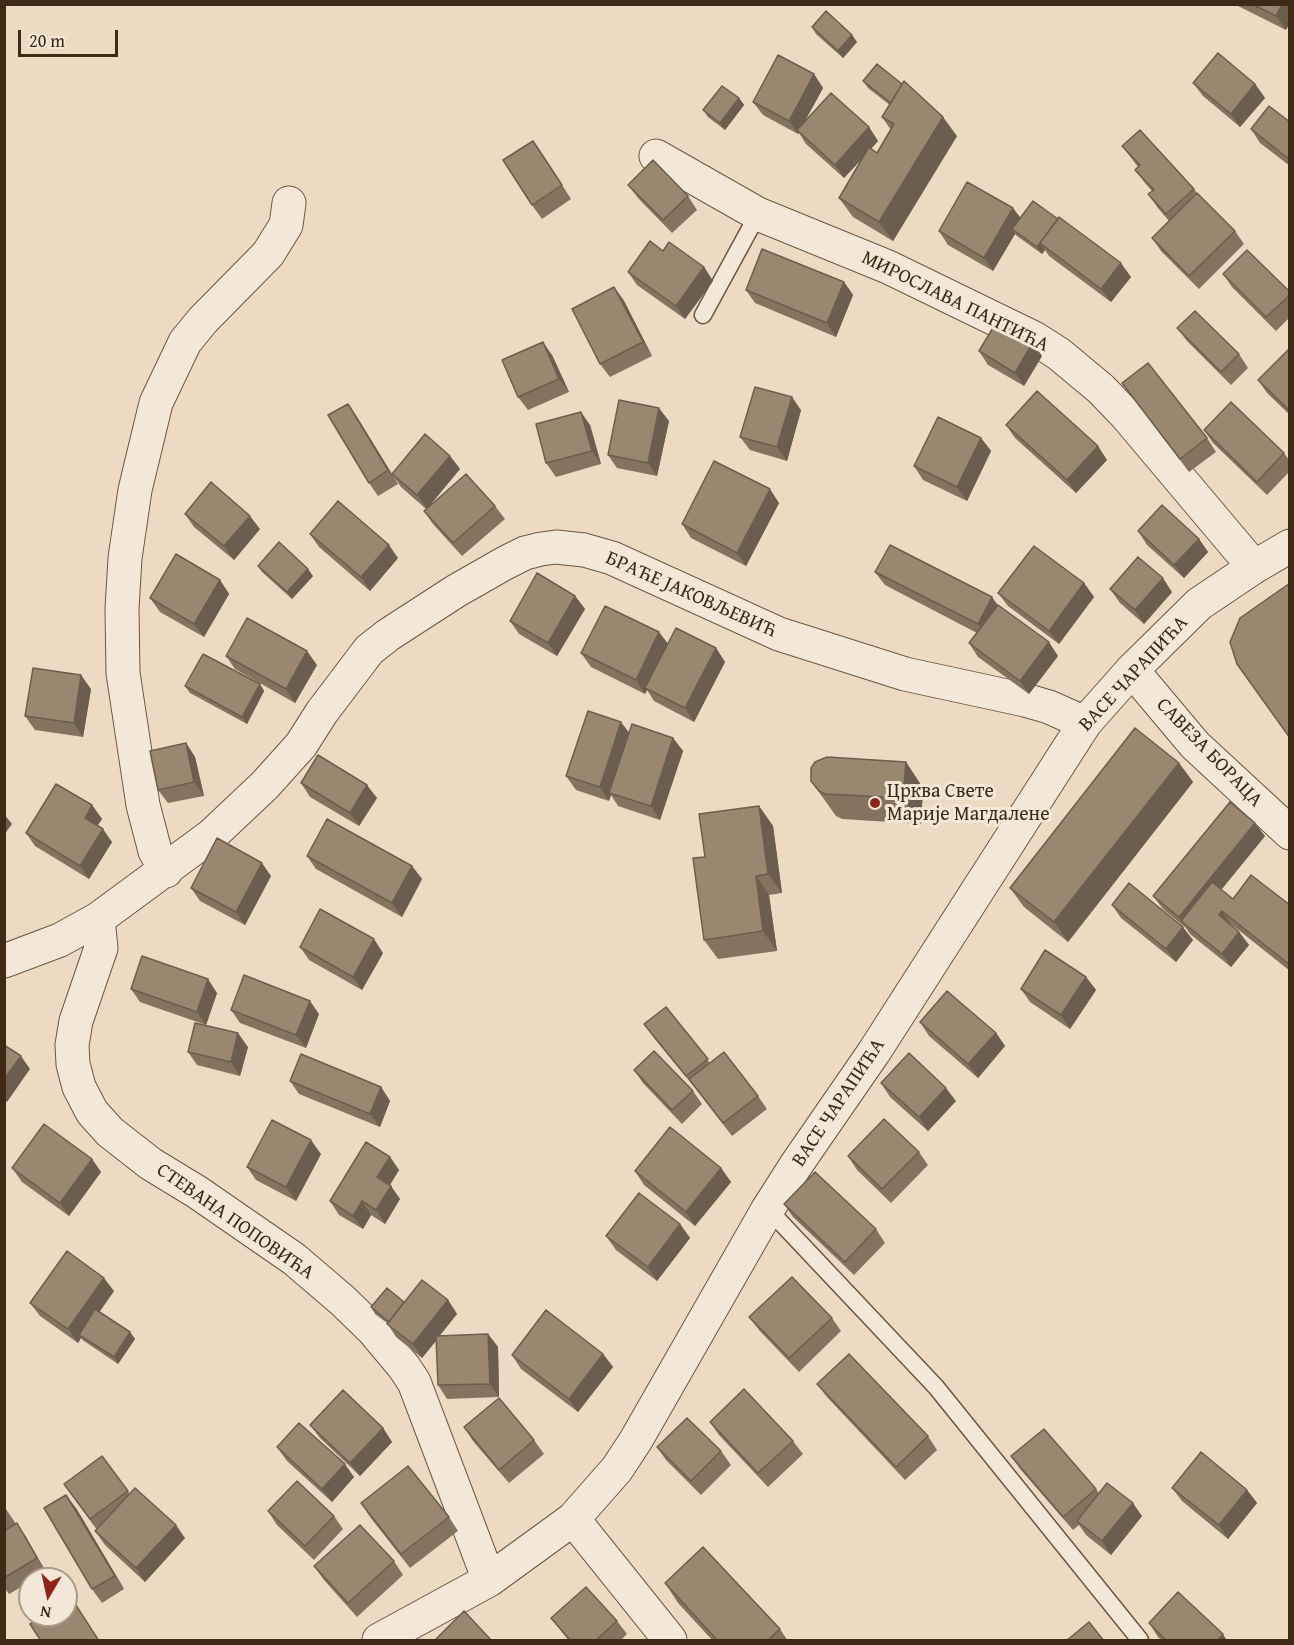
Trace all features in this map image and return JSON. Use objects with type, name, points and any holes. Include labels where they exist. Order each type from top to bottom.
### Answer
[{"type":"street","name":"МИРОСЛАВА ПАНТИЋА","points":[[656,156],[758,214],[888,267],[1034,338],[1059,354],[1101,389],[1126,415],[1254,567]]},
{"type":"street","points":[[166,871],[155,851],[143,805],[123,673],[122,609],[125,558],[135,490],[156,403],[185,342],[203,320],[268,254],[286,225],[289,203]]},
{"type":"street","name":"ВАСЕ ЧАРАПИЋА","points":[[379,1641],[414,1633],[489,1580],[573,1519],[617,1469],[636,1440],[768,1209],[874,1052],[1085,723],[1132,670],[1199,604],[1290,546]]},
{"type":"street","name":"БРАЋЕ ЈАКОВЉЕВИЋ","points":[[4,961],[60,940],[98,920],[212,836],[266,786],[301,745],[322,712],[369,650],[387,635],[456,591],[525,553],[541,549],[584,550],[612,558],[779,634],[905,674],[1025,700],[1049,707],[1085,723]]},
{"type":"street","name":"САВЕЗА БОРАЦА","points":[[1132,670],[1195,745],[1290,833]]},
{"type":"street","name":"СТЕВАНА ПОПОВИЋА","points":[[98,920],[101,948],[76,1021],[72,1045],[72,1064],[79,1087],[92,1112],[110,1132],[151,1164],[197,1192],[294,1259],[342,1300],[386,1345],[414,1382],[489,1580]]},
{"type":"street","points":[[573,1519],[670,1641]]},
{"type":"lane","points":[[703,315],[758,214]]},
{"type":"lane","points":[[768,1209],[936,1387],[1140,1641]]},
{"type":"building","points":[[1252,4],[1282,4],[1276,16]]},
{"type":"building","points":[[826,11],[852,35],[838,51],[812,27]]},
{"type":"building","points":[[1218,53],[1255,84],[1231,114],[1193,83]]},
{"type":"building","points":[[778,55],[814,74],[789,121],[753,102]]},
{"type":"building","points":[[877,64],[902,84],[891,103],[863,81]]},
{"type":"building","points":[[904,81],[943,117],[879,222],[839,198],[869,147],[877,153],[894,124],[882,117]]},
{"type":"building","points":[[722,86],[739,98],[720,123],[703,110]]},
{"type":"building","points":[[831,93],[869,127],[835,165],[797,130]]},
{"type":"building","points":[[1269,106],[1290,122],[1289,159],[1251,129]]},
{"type":"building","points":[[1140,130],[1194,189],[1166,214],[1148,194],[1154,190],[1135,170],[1140,165],[1122,146]]},
{"type":"building","points":[[533,141],[562,185],[532,205],[503,160]]},
{"type":"building","points":[[653,160],[688,196],[663,220],[628,185]]},
{"type":"building","points":[[967,182],[1013,208],[984,258],[939,231]]},
{"type":"building","points":[[1197,193],[1235,231],[1189,276],[1152,238]]},
{"type":"building","points":[[1033,201],[1058,219],[1037,247],[1012,229]]},
{"type":"building","points":[[1059,217],[1121,263],[1101,289],[1040,243]]},
{"type":"building","points":[[650,241],[663,251],[669,242],[704,267],[676,306],[628,272]]},
{"type":"building","points":[[762,249],[844,282],[827,323],[746,290]]},
{"type":"building","points":[[1247,250],[1290,292],[1290,295],[1266,317],[1223,274]]},
{"type":"building","points":[[614,287],[643,342],[600,364],[572,309]]},
{"type":"building","points":[[1195,311],[1239,354],[1221,372],[1177,328]]},
{"type":"building","points":[[997,321],[1033,342],[1015,373],[979,351]]},
{"type":"building","points":[[543,342],[559,379],[518,397],[502,360]]},
{"type":"building","points":[[1290,348],[1290,411],[1258,380]]},
{"type":"building","points":[[1148,363],[1207,438],[1180,459],[1122,383]]},
{"type":"building","points":[[755,387],[792,397],[777,447],[740,437]]},
{"type":"building","points":[[1037,391],[1098,446],[1067,480],[1006,425]]},
{"type":"building","points":[[619,400],[659,408],[648,463],[608,455]]},
{"type":"building","points":[[1231,402],[1284,453],[1257,482],[1204,430]]},
{"type":"building","points":[[348,404],[388,470],[369,483],[328,415]]},
{"type":"building","points":[[581,412],[592,451],[546,463],[536,424]]},
{"type":"building","points":[[938,417],[981,438],[957,487],[914,466]]},
{"type":"building","points":[[425,434],[450,456],[417,495],[392,474]]},
{"type":"building","points":[[714,461],[770,489],[737,553],[682,524]]},
{"type":"building","points":[[466,474],[495,506],[453,543],[424,511]]},
{"type":"building","points":[[211,482],[250,516],[224,546],[185,514]]},
{"type":"building","points":[[338,501],[389,545],[361,577],[310,534]]},
{"type":"building","points":[[1162,505],[1199,539],[1174,565],[1138,531]]},
{"type":"building","points":[[279,542],[308,569],[287,592],[258,566]]},
{"type":"building","points":[[890,545],[992,597],[978,624],[875,572]]},
{"type":"building","points":[[1034,546],[1084,583],[1049,631],[998,593]]},
{"type":"building","points":[[176,554],[220,580],[194,624],[150,598]]},
{"type":"building","points":[[1138,557],[1163,578],[1135,610],[1110,589]]},
{"type":"building","points":[[537,573],[575,596],[548,643],[510,621]]},
{"type":"building","points":[[1290,583],[1290,738],[1237,664],[1230,642],[1240,618]]},
{"type":"building","points":[[998,605],[1049,642],[1020,681],[969,643]]},
{"type":"building","points":[[605,606],[659,632],[636,680],[581,653]]},
{"type":"building","points":[[247,618],[307,651],[286,689],[226,656]]},
{"type":"building","points":[[676,628],[716,648],[685,708],[645,688]]},
{"type":"building","points":[[203,654],[260,684],[242,717],[185,686]]},
{"type":"building","points":[[33,668],[81,675],[74,723],[25,716]]},
{"type":"building","points":[[588,711],[621,722],[600,787],[566,776]]},
{"type":"building","points":[[632,724],[673,738],[651,806],[609,793]]},
{"type":"building","points":[[1135,728],[1179,763],[1054,922],[1010,888]]},
{"type":"building","points":[[186,743],[194,782],[158,790],[150,751]]},
{"type":"building","points":[[318,755],[367,785],[350,813],[301,783]]},
{"type":"building","points":[[827,757],[906,762],[903,798],[825,794],[819,791],[811,781],[811,768],[815,762]]},
{"type":"building","points":[[56,784],[92,805],[85,818],[103,829],[80,866],[26,833]]},
{"type":"building","points":[[1230,802],[1255,823],[1179,917],[1153,896]]},
{"type":"building","points":[[759,806],[768,874],[756,876],[763,931],[704,940],[693,858],[705,857],[699,814]]},
{"type":"building","points":[[327,819],[412,866],[392,903],[307,856]]},
{"type":"building","points":[[217,838],[262,863],[236,912],[191,888]]},
{"type":"building","points":[[1251,875],[1290,905],[1290,965],[1222,911],[1219,915],[1239,932],[1222,954],[1181,921],[1212,882],[1233,899]]},
{"type":"building","points":[[1129,883],[1183,927],[1166,949],[1112,905]]},
{"type":"building","points":[[320,909],[374,939],[353,977],[300,947]]},
{"type":"building","points":[[1045,950],[1086,977],[1061,1015],[1021,989]]},
{"type":"building","points":[[142,956],[208,979],[197,1012],[131,989]]},
{"type":"building","points":[[244,975],[310,1001],[296,1035],[231,1010]]},
{"type":"building","points":[[947,991],[996,1033],[968,1064],[920,1022]]},
{"type":"building","points":[[666,1007],[708,1059],[686,1076],[644,1024]]},
{"type":"building","points":[[195,1023],[238,1033],[231,1062],[188,1052]]},
{"type":"building","points":[[4,1045],[21,1056],[4,1079]]},
{"type":"building","points":[[654,1051],[693,1091],[672,1110],[634,1070]]},
{"type":"building","points":[[724,1052],[758,1096],[723,1123],[689,1079]]},
{"type":"building","points":[[909,1053],[946,1088],[919,1117],[881,1083]]},
{"type":"building","points":[[301,1054],[381,1087],[370,1114],[290,1081]]},
{"type":"building","points":[[884,1119],[919,1152],[882,1189],[848,1156]]},
{"type":"building","points":[[272,1120],[311,1140],[286,1187],[247,1167]]},
{"type":"building","points":[[44,1124],[92,1159],[60,1203],[12,1168]]},
{"type":"building","points":[[670,1127],[721,1168],[686,1212],[635,1171]]},
{"type":"building","points":[[366,1142],[390,1157],[377,1177],[391,1186],[376,1210],[362,1201],[353,1216],[330,1201]]},
{"type":"building","points":[[815,1172],[876,1229],[845,1262],[784,1204]]},
{"type":"building","points":[[639,1193],[680,1224],[648,1267],[606,1236]]},
{"type":"building","points":[[67,1251],[104,1278],[68,1329],[30,1303]]},
{"type":"building","points":[[792,1277],[832,1318],[789,1358],[749,1317]]},
{"type":"building","points":[[422,1280],[448,1300],[413,1344],[387,1324]]},
{"type":"building","points":[[387,1288],[404,1302],[389,1322],[371,1307]]},
{"type":"building","points":[[95,1309],[130,1332],[114,1357],[79,1335]]},
{"type":"building","points":[[546,1310],[603,1354],[569,1399],[512,1355]]},
{"type":"building","points":[[488,1334],[490,1384],[438,1385],[436,1336]]},
{"type":"building","points":[[849,1354],[928,1436],[896,1467],[817,1384]]},
{"type":"building","points":[[744,1389],[793,1441],[758,1473],[710,1422]]},
{"type":"building","points":[[343,1390],[383,1428],[350,1463],[310,1425]]},
{"type":"building","points":[[499,1398],[534,1440],[499,1470],[464,1427]]},
{"type":"building","points":[[687,1418],[721,1451],[691,1481],[657,1447]]},
{"type":"building","points":[[299,1423],[345,1464],[322,1489],[277,1447]]},
{"type":"building","points":[[1044,1429],[1096,1489],[1063,1517],[1011,1456]]},
{"type":"building","points":[[1201,1452],[1247,1490],[1219,1525],[1172,1488]]},
{"type":"building","points":[[102,1456],[128,1491],[90,1519],[64,1484]]},
{"type":"building","points":[[408,1466],[449,1517],[401,1554],[361,1503]]},
{"type":"building","points":[[297,1481],[334,1516],[305,1546],[268,1511]]},
{"type":"building","points":[[1107,1483],[1133,1503],[1102,1541],[1077,1521]]},
{"type":"building","points":[[135,1488],[176,1525],[136,1568],[95,1531]]},
{"type":"building","points":[[66,1495],[115,1576],[92,1589],[44,1508]]},
{"type":"building","points":[[17,1523],[37,1558],[18,1567],[18,1570],[4,1578],[4,1531]]},
{"type":"building","points":[[360,1525],[394,1561],[348,1603],[314,1566]]},
{"type":"building","points":[[703,1547],[780,1629],[767,1641],[718,1641],[665,1583]]},
{"type":"building","points":[[586,1587],[617,1621],[595,1641],[571,1641],[551,1618]]},
{"type":"building","points":[[1178,1592],[1223,1634],[1217,1641],[1167,1641],[1149,1623]]},
{"type":"building","points":[[78,1608],[99,1641],[41,1641],[32,1627],[78,1627]]},
{"type":"building","points":[[464,1611],[492,1641],[434,1641]]},
{"type":"building","points":[[1089,1622],[1104,1641],[1066,1641]]},
{"type":"place","name":"Црква Свете Марије Магдалене","points":[[875,803]]}]
